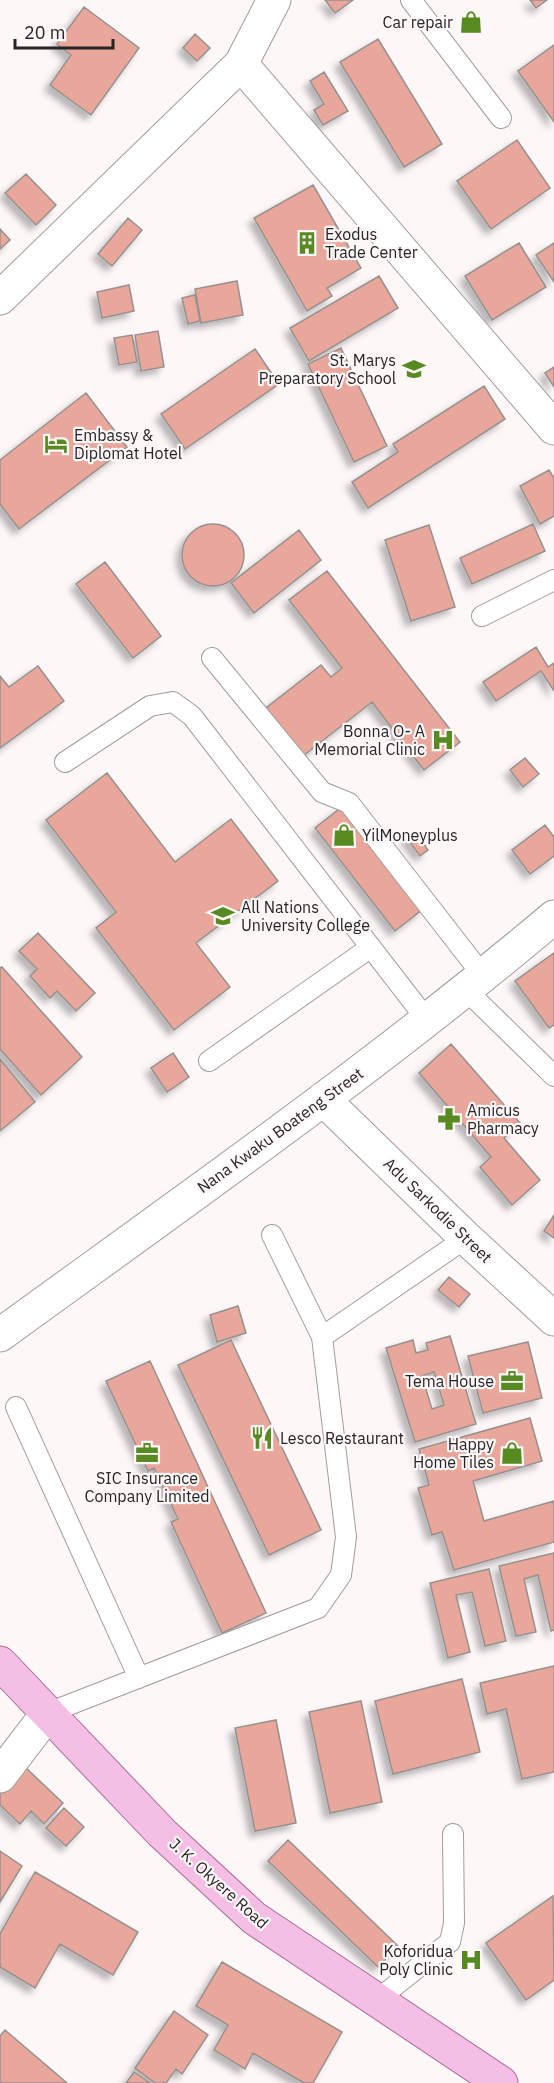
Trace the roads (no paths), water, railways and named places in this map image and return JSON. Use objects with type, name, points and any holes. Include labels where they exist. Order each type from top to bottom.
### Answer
[{"type":"main road","name":"J. K. Okyere Road","points":[[0,1663],[162,1833],[254,1918],[501,2083]]},
{"type":"street","points":[[1,293],[241,64],[274,0]]},
{"type":"street","points":[[241,64],[554,428]]},
{"type":"street","name":"Nana Kwaku Boateng Street","points":[[0,1335],[428,1020],[554,917]]},
{"type":"street","name":"Adu Sarkodie Street","points":[[323,1099],[466,1238],[554,1319]]},
{"type":"street","points":[[0,1776],[48,1713]]},
{"type":"lane","points":[[411,0],[501,118]]},
{"type":"lane","points":[[482,616],[554,580]]},
{"type":"lane","points":[[212,658],[322,792],[349,803],[475,983],[554,1076]]},
{"type":"lane","points":[[65,762],[150,706],[173,702],[192,716],[428,1020]]},
{"type":"lane","points":[[210,1061],[371,947]]},
{"type":"lane","points":[[48,1713],[318,1608],[341,1575],[346,1537],[322,1337],[272,1235]]},
{"type":"lane","points":[[322,1337],[466,1238]]},
{"type":"lane","points":[[16,1407],[139,1678]]},
{"type":"lane","points":[[377,2000],[450,1942],[454,1923],[453,1834]]},
{"type":"place","name":"Car repair","points":[[471,22]]},
{"type":"place","name":"Exodus Trade Center","points":[[307,243]]},
{"type":"place","name":"St. Marys Preparatory School","points":[[414,369]]},
{"type":"place","name":"Embassy & Diplomat Hotel","points":[[56,444]]},
{"type":"place","name":"Bonna O- A Memorial Clinic","points":[[443,740]]},
{"type":"place","name":"YilMoneyplus","points":[[344,835]]},
{"type":"place","name":"All Nations University College","points":[[223,916]]},
{"type":"place","name":"Amicus Pharmacy","points":[[449,1119]]},
{"type":"place","name":"Tema House","points":[[512,1381]]},
{"type":"place","name":"Lesco Restaurant","points":[[262,1438]]},
{"type":"place","name":"SIC Insurance Company Limited","points":[[147,1453]]},
{"type":"place","name":"Happy Home Tiles","points":[[512,1453]]},
{"type":"place","name":"Koforidua Poly Clinic","points":[[471,1960]]}]
